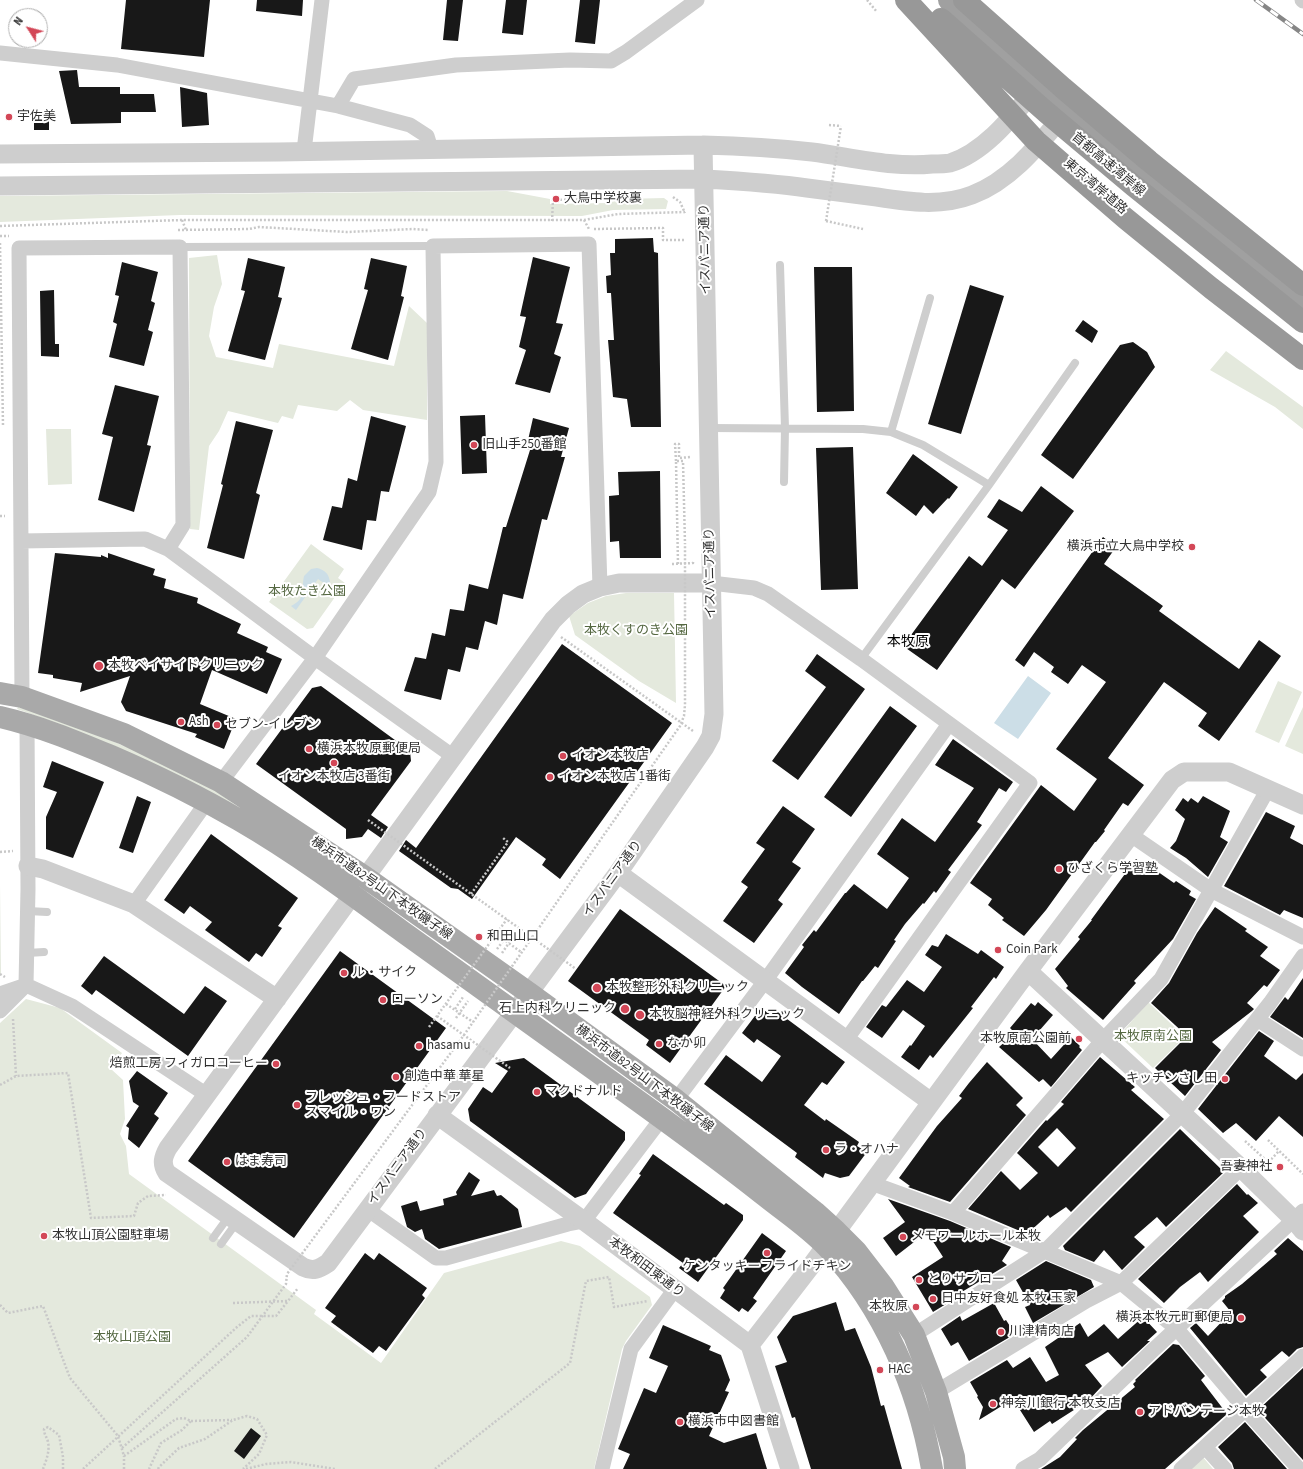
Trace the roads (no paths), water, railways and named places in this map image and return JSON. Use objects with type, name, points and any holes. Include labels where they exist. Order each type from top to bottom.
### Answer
[{"type":"highway","name":"東京湾岸道路","points":[[896,0],[1011,118],[1042,142],[1303,364]]},
{"type":"highway","points":[[906,0],[1036,141],[1211,288],[1303,359]]},
{"type":"highway","name":"首都高速湾岸線","points":[[920,0],[1046,112],[1134,186],[1303,322]]},
{"type":"highway","points":[[949,0],[975,30],[1038,86],[1303,300]]},
{"type":"highway","points":[[964,0],[1063,88],[1149,161],[1303,285]]},
{"type":"main road","name":"横浜市道82号山下本牧磯子線","points":[[0,693],[22,697],[124,734],[221,782],[365,876],[676,1100],[831,1238],[892,1342],[910,1386],[932,1469]]},
{"type":"main road","name":"横浜市道82号山下本牧磯子線","points":[[0,717],[28,723],[71,739],[123,762],[240,820],[352,895],[662,1118],[746,1181],[831,1238],[856,1251],[883,1286],[914,1335],[936,1392],[954,1457],[955,1469]]},
{"type":"street","points":[[304,151],[322,0]]},
{"type":"street","points":[[338,106],[354,79],[456,65],[570,60],[611,61],[626,52],[697,0]]},
{"type":"street","points":[[0,53],[117,65],[338,106],[410,125],[427,136],[431,149]]},
{"type":"street","points":[[0,154],[278,152],[703,145],[757,147],[810,152],[904,165],[950,163],[971,153],[990,138],[1011,118],[1038,86]]},
{"type":"street","points":[[0,186],[705,178],[805,188],[910,202],[931,203],[952,201],[973,195],[994,183],[1017,166],[1042,142],[1068,110]]},
{"type":"street","name":"イスパニア通り","points":[[206,1095],[168,1148],[163,1158],[163,1164],[167,1173],[303,1268],[310,1270],[320,1269],[328,1263],[618,873],[705,747],[711,736],[714,714],[705,178],[703,145]]},
{"type":"street","points":[[278,152],[280,183]]},
{"type":"street","points":[[221,782],[315,658],[429,492],[436,462],[433,246],[589,244],[600,587]]},
{"type":"street","points":[[22,697],[18,248],[180,247],[183,525],[168,549]]},
{"type":"street","points":[[21,541],[145,539],[168,549],[315,658],[454,757]]},
{"type":"street","points":[[0,994],[26,985],[72,1006],[206,1095],[553,620],[582,594],[600,587],[619,584],[711,583],[754,588],[768,594],[861,659],[1030,783],[846,1040]]},
{"type":"street","points":[[6,1013],[26,985],[28,911],[28,723]]},
{"type":"street","points":[[676,1100],[765,981],[949,724]]},
{"type":"street","points":[[790,1469],[750,1345],[1172,780],[1184,772],[1229,772],[1303,805]]},
{"type":"street","points":[[953,1213],[1103,1040],[1161,979],[1268,789]]},
{"type":"street","points":[[134,904],[206,803]]},
{"type":"street","points":[[1131,835],[1211,890],[1303,937]]},
{"type":"street","points":[[28,866],[43,869],[134,904],[277,999]]},
{"type":"street","points":[[618,873],[931,1102]]},
{"type":"street","points":[[914,1335],[1044,1251],[1183,1113],[1257,1019],[1303,956]]},
{"type":"street","points":[[1023,1469],[1040,1459],[1177,1329],[1300,1220],[1028,972]]},
{"type":"street","points":[[1257,1019],[1303,1049]]},
{"type":"street","name":"本牧和田東通り","points":[[437,1115],[584,1221],[750,1345]]},
{"type":"street","points":[[367,1209],[436,1258],[446,1258],[568,1224],[584,1221],[662,1118]]},
{"type":"street","points":[[936,1392],[1086,1301],[1121,1283],[1247,1173]]},
{"type":"street","points":[[871,1183],[953,1213],[1121,1283],[1177,1329],[1299,1469]]},
{"type":"street","points":[[602,1469],[631,1349],[675,1289]]},
{"type":"street","points":[[1181,1469],[1303,1356]]},
{"type":"street","points":[[1206,1447],[1225,1469]]},
{"type":"lane","points":[[180,247],[433,246]]},
{"type":"lane","points":[[780,265],[785,428],[784,482]]},
{"type":"lane","points":[[890,432],[930,298]]},
{"type":"lane","points":[[861,659],[989,485],[1075,362]]},
{"type":"lane","points":[[709,428],[863,428],[890,432],[923,445],[989,485]]},
{"type":"lane","points":[[28,911],[47,912]]},
{"type":"lane","points":[[27,953],[44,952]]},
{"type":"lane","points":[[213,1238],[233,1219]]},
{"type":"lane","points":[[221,1244],[233,1219]]},
{"type":"railway","points":[[1256,0],[1303,34]]},
{"type":"place","name":"宇佐美","points":[[9,117]]},
{"type":"place","name":"大鳥中学校裏","points":[[556,199]]},
{"type":"place","name":"旧山手250番館","points":[[474,445]]},
{"type":"place","name":"横浜市立大鳥中学校","points":[[1192,547]]},
{"type":"place","name":"本牧ベイサイドクリニック","points":[[99,666]]},
{"type":"place","name":"Ash","points":[[181,722]]},
{"type":"place","name":"セブン-イレブン","points":[[217,725]]},
{"type":"place","name":"横浜本牧原郵便局","points":[[309,749]]},
{"type":"place","name":"イオン本牧店","points":[[563,756]]},
{"type":"place","name":"イオン本牧店 3番街","points":[[334,763]]},
{"type":"place","name":"イオン本牧店 1番街","points":[[550,777]]},
{"type":"place","name":"ひざくら学習塾","points":[[1059,869]]},
{"type":"place","name":"和田山口","points":[[479,937]]},
{"type":"place","name":"Coin Park","points":[[998,950]]},
{"type":"place","name":"ル・サイク","points":[[344,973]]},
{"type":"place","name":"本牧整形外科クリニック","points":[[597,988]]},
{"type":"place","name":"ローソン","points":[[383,1000]]},
{"type":"place","name":"石上内科クリニック","points":[[625,1009]]},
{"type":"place","name":"本牧脳神経外科クリニック","points":[[640,1015]]},
{"type":"place","name":"本牧原南公園前","points":[[1079,1039]]},
{"type":"place","name":"なか卯","points":[[659,1044]]},
{"type":"place","name":"hasamu","points":[[419,1046]]},
{"type":"place","name":"焙煎工房 フィガロコーヒー","points":[[276,1064]]},
{"type":"place","name":"創造中華 華星","points":[[396,1077]]},
{"type":"place","name":"キッチンさし田","points":[[1225,1079]]},
{"type":"place","name":"マクドナルド","points":[[537,1092]]},
{"type":"place","name":"フレッシュ・フードストア スマイル・ワン","points":[[297,1105]]},
{"type":"place","name":"ラ・オハナ","points":[[826,1150]]},
{"type":"place","name":"はま寿司","points":[[227,1162]]},
{"type":"place","name":"吾妻神社","points":[[1280,1167]]},
{"type":"place","name":"本牧山頂公園駐車場","points":[[44,1236]]},
{"type":"place","name":"メモワールホール本牧","points":[[903,1237]]},
{"type":"place","name":"ケンタッキーフライドチキン","points":[[767,1253]]},
{"type":"place","name":"とりサブロー","points":[[919,1280]]},
{"type":"place","name":"日中友好食処 本牧 玉家","points":[[933,1299]]},
{"type":"place","name":"本牧原","points":[[916,1307]]},
{"type":"place","name":"横浜本牧元町郵便局","points":[[1241,1318]]},
{"type":"place","name":"川津精肉店","points":[[1001,1332]]},
{"type":"place","name":"HAC","points":[[880,1370]]},
{"type":"place","name":"神奈川銀行 本牧支店","points":[[993,1404]]},
{"type":"place","name":"アドバンテージ本牧","points":[[1140,1412]]},
{"type":"place","name":"横浜市中図書館","points":[[680,1422]]},
{"type":"district","name":"本牧原","points":[[908,643]]},
{"type":"park label","name":"本牧たき公園","points":[[307,592]]},
{"type":"park label","name":"本牧くすのき公園","points":[[636,631]]},
{"type":"park label","name":"本牧原南公園","points":[[1153,1037]]},
{"type":"park label","name":"本牧山頂公園","points":[[132,1338]]}]
